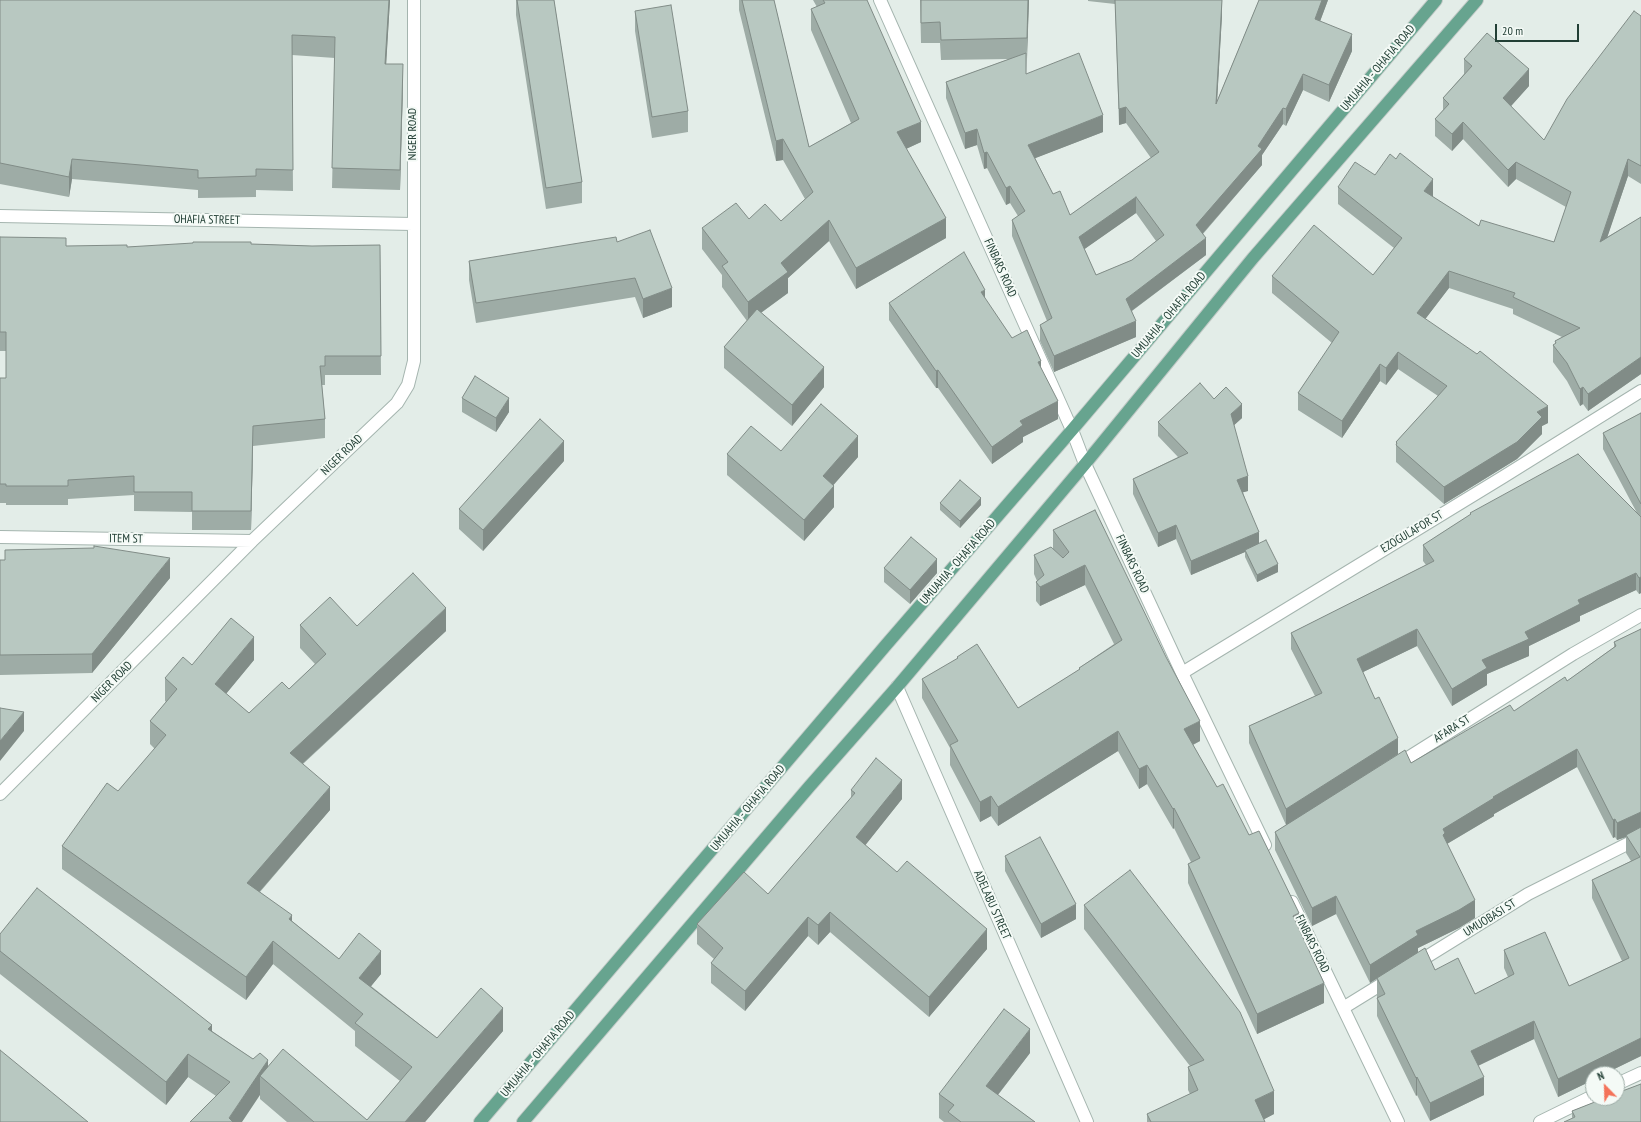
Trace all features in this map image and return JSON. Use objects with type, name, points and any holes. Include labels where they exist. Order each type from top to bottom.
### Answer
[{"type":"main road","name":"UMUAHIA - OHAFIA ROAD","points":[[480,1122],[886,645],[1072,430],[1436,0]]},
{"type":"main road","points":[[523,1122],[809,787],[897,687],[1085,464],[1253,258],[1477,0]]},
{"type":"street","name":"NIGER ROAD","points":[[0,794],[252,541],[397,403],[408,385],[414,361],[414,0]]},
{"type":"street","name":"FINBARS ROAD","points":[[880,0],[1072,430],[1085,464],[1182,673],[1268,851],[1279,839]]},
{"type":"street","name":"OHAFIA STREET","points":[[0,216],[413,224]]},
{"type":"street","name":"EZOGULAFOR ST","points":[[1182,673],[1641,391]]},
{"type":"street","name":"ITEM ST","points":[[0,537],[252,541]]},
{"type":"street","name":"AFARA ST","points":[[1386,771],[1499,699],[1641,615]]},
{"type":"street","name":"ADELABU STREET","points":[[897,687],[1087,1122]]},
{"type":"street","name":"UMUOBASI ST","points":[[1343,1008],[1528,894],[1641,837]]},
{"type":"street","name":"FINBARS ROAD","points":[[1286,889],[1398,1122]]},
{"type":"street","points":[[1625,1080],[1641,1073]]},
{"type":"street","points":[[1540,1122],[1585,1100]]},
{"type":"building","points":[[0,0],[389,0],[385,64],[403,64],[400,170],[332,168],[335,37],[292,35],[293,170],[256,169],[256,176],[198,178],[198,170],[72,159],[69,177],[0,163]]},
{"type":"building","points":[[517,0],[554,0],[582,182],[546,188]]},
{"type":"building","points":[[742,0],[774,0],[809,147],[859,119],[811,9],[825,3],[823,0],[867,0],[921,122],[897,132],[946,218],[856,268],[829,220],[781,263],[788,272],[748,302],[722,266],[728,262],[702,228],[736,203],[749,219],[765,204],[781,221],[813,192],[783,139],[776,141]]},
{"type":"building","points":[[921,0],[1028,0],[1027,38],[941,40],[940,22],[921,23]]},
{"type":"building","points":[[1115,0],[1222,0],[1216,104],[1259,0],[1322,0],[1315,19],[1352,34],[1329,85],[1303,74],[1286,109],[1283,108],[1258,146],[1262,149],[1196,225],[1206,238],[1126,299],[1136,321],[1054,356],[1040,325],[1052,318],[1012,220],[1025,211],[1010,186],[1006,188],[987,152],[984,153],[977,129],[965,133],[946,82],[1026,53],[1026,74],[1079,53],[1103,115],[1028,145],[1053,194],[1060,191],[1070,215],[1159,152],[1126,107],[1119,109]],"holes":[[[1136,197],[1164,235],[1132,260],[1096,275],[1079,237]]]},
{"type":"building","points":[[671,5],[688,111],[652,117],[635,11]]},
{"type":"building","points":[[1634,11],[1641,16],[1641,166],[1628,159],[1600,242],[1641,217],[1641,357],[1588,394],[1583,387],[1580,389],[1567,363],[1553,345],[1556,343],[1555,341],[1580,328],[1513,297],[1515,293],[1449,271],[1417,313],[1477,354],[1480,351],[1548,406],[1537,412],[1542,417],[1517,442],[1444,487],[1396,445],[1396,442],[1447,386],[1398,352],[1386,368],[1380,364],[1342,421],[1298,393],[1339,332],[1272,276],[1314,225],[1373,275],[1402,238],[1338,187],[1355,162],[1375,175],[1390,154],[1396,159],[1400,153],[1433,179],[1424,191],[1479,226],[1481,220],[1554,242],[1571,192],[1516,162],[1508,170],[1463,122],[1452,134],[1435,119],[1449,104],[1443,98],[1472,66],[1464,59],[1487,33],[1529,69],[1503,98],[1544,140],[1567,99]]},
{"type":"building","points":[[650,230],[672,288],[643,299],[635,278],[476,303],[469,261],[616,237],[617,242]]},
{"type":"building","points":[[0,237],[66,238],[66,246],[127,245],[127,247],[193,242],[251,242],[251,244],[312,246],[380,245],[381,356],[325,356],[325,366],[320,366],[325,419],[253,426],[251,511],[192,511],[192,492],[134,492],[134,476],[68,480],[68,486],[6,486],[6,484],[0,484],[0,378],[6,378],[6,332],[0,332]]},
{"type":"building","points":[[964,252],[985,290],[981,292],[1012,338],[1027,330],[1041,361],[1038,362],[1058,401],[1020,421],[1023,425],[992,447],[938,370],[936,371],[889,303]]},
{"type":"building","points":[[757,309],[824,367],[792,405],[724,347]]},
{"type":"building","points":[[475,376],[509,398],[496,418],[462,398]]},
{"type":"building","points":[[1200,383],[1214,399],[1226,387],[1242,404],[1231,414],[1248,476],[1237,480],[1259,532],[1191,561],[1176,525],[1158,533],[1133,479],[1188,453],[1158,422]]},
{"type":"building","points":[[821,404],[858,436],[823,476],[834,486],[804,520],[727,454],[751,426],[781,451]]},
{"type":"building","points":[[1641,413],[1641,504],[1603,433]]},
{"type":"building","points":[[540,419],[564,441],[483,530],[459,509]]},
{"type":"building","points":[[1578,454],[1641,517],[1641,577],[1639,578],[1636,573],[1578,600],[1580,604],[1525,632],[1529,639],[1482,660],[1487,668],[1452,689],[1417,629],[1357,659],[1375,699],[1379,697],[1398,738],[1286,809],[1249,726],[1322,693],[1291,633],[1434,561],[1423,545],[1471,514],[1470,513]]},
{"type":"building","points":[[960,480],[981,498],[960,521],[940,503]]},
{"type":"building","points":[[1095,510],[1166,657],[1200,721],[1184,729],[1217,787],[1223,784],[1249,835],[1259,831],[1299,913],[1293,916],[1324,983],[1257,1014],[1188,864],[1200,858],[1174,808],[1173,809],[1147,765],[1139,769],[1118,731],[998,807],[991,796],[980,802],[950,745],[958,741],[922,679],[958,658],[957,657],[977,644],[1018,708],[1080,669],[1079,668],[1122,640],[1085,565],[1040,587],[1036,582],[1044,575],[1034,555],[1051,547],[1063,558],[1069,552],[1053,530]]},
{"type":"building","points":[[911,537],[937,559],[910,590],[884,568]]},
{"type":"building","points":[[1266,540],[1278,564],[1257,575],[1245,550]]},
{"type":"building","points":[[94,546],[170,558],[92,654],[0,655],[0,560],[5,560],[5,550],[94,548]]},
{"type":"building","points":[[413,573],[446,608],[290,753],[330,787],[247,883],[292,915],[289,919],[339,959],[359,933],[381,951],[359,978],[437,1038],[481,988],[503,1008],[405,1122],[314,1122],[260,1076],[283,1049],[367,1120],[412,1067],[355,1023],[363,1014],[273,941],[246,977],[62,846],[107,783],[118,791],[166,735],[150,721],[177,689],[165,678],[183,657],[192,665],[231,618],[254,637],[215,684],[249,713],[282,682],[289,689],[326,654],[300,625],[330,597],[357,626]]},
{"type":"building","points":[[1641,629],[1641,812],[1617,823],[1615,819],[1613,820],[1577,749],[1493,797],[1494,798],[1443,829],[1445,833],[1443,835],[1475,900],[1459,910],[1416,931],[1418,935],[1370,965],[1336,896],[1312,908],[1275,832],[1405,750],[1411,763],[1510,705],[1514,711],[1565,677],[1567,681],[1616,646],[1614,642]]},
{"type":"building","points":[[0,708],[24,712],[0,741]]},
{"type":"building","points":[[876,758],[902,780],[856,837],[897,872],[907,861],[987,929],[929,997],[830,912],[818,925],[808,917],[745,991],[711,963],[723,948],[697,924],[744,872],[768,894],[855,793],[851,790]]},
{"type":"building","points":[[1641,827],[1641,1038],[1558,1079],[1534,1021],[1471,1051],[1484,1077],[1430,1103],[1417,1077],[1416,1078],[1377,998],[1385,994],[1377,978],[1425,948],[1435,970],[1458,958],[1475,994],[1514,974],[1504,950],[1545,932],[1569,986],[1629,958],[1592,880],[1640,857],[1626,835]]},
{"type":"building","points":[[1040,837],[1076,904],[1041,924],[1005,856]]},
{"type":"building","points":[[1130,870],[1240,1012],[1274,1091],[1255,1100],[1265,1122],[1151,1122],[1147,1114],[1198,1090],[1188,1067],[1204,1060],[1084,905]]},
{"type":"building","points":[[37,888],[212,1025],[208,1029],[253,1059],[260,1053],[268,1060],[229,1118],[233,1122],[190,1122],[230,1082],[188,1054],[166,1082],[0,951],[0,934]]},
{"type":"building","points":[[1004,1009],[1030,1029],[986,1086],[1035,1122],[961,1122],[948,1112],[954,1105],[939,1094]]},
{"type":"building","points":[[0,1050],[88,1122],[0,1122]]},
{"type":"building","points":[[1641,1084],[1641,1122],[1564,1122],[1575,1117],[1572,1111],[1585,1106],[1625,1106],[1625,1090]]}]
